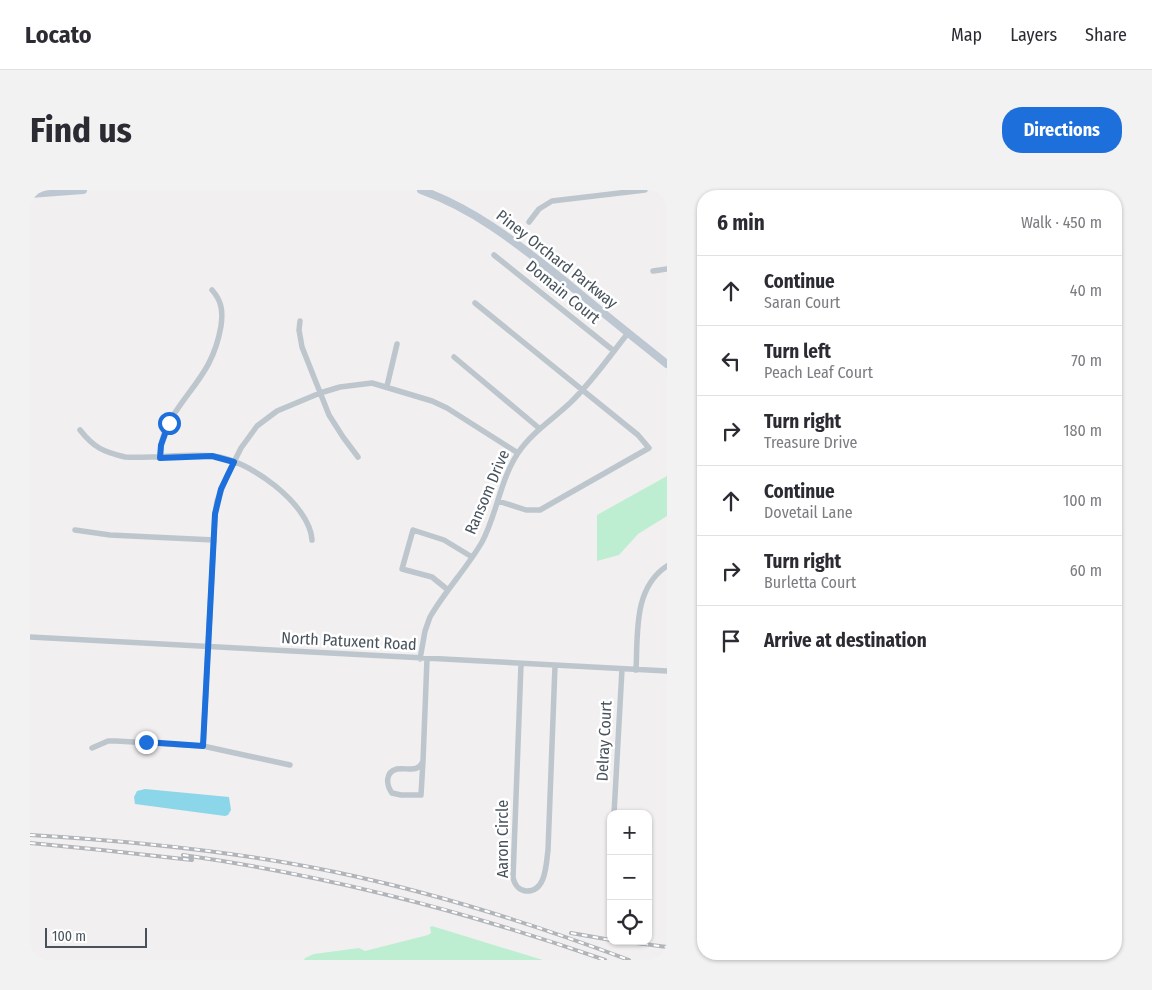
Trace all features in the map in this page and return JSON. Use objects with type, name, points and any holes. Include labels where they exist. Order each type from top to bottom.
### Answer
[{"type":"main road","points":[[30,194],[83,190]]},
{"type":"main road","name":"Piney Orchard Parkway","points":[[421,190],[467,210],[490,224],[667,364]]},
{"type":"street","points":[[529,222],[539,209],[552,201],[645,190]]},
{"type":"street","name":"Domain Court","points":[[494,255],[614,351]]},
{"type":"street","points":[[653,271],[667,269]]},
{"type":"street","points":[[160,458],[161,445],[169,423],[200,379],[215,352],[219,339],[222,311],[220,302],[212,290]]},
{"type":"street","points":[[474,303],[638,435],[649,448],[540,510],[526,510],[498,501]]},
{"type":"street","points":[[300,321],[299,339],[320,393],[336,427],[358,457]]},
{"type":"street","name":"Ransom Drive","points":[[423,761],[422,766],[418,768],[397,769],[388,776],[388,785],[392,793],[422,795],[423,761],[424,631],[437,606],[472,557],[485,535],[508,471],[518,453],[540,429],[582,390],[628,333]]},
{"type":"street","points":[[387,386],[397,344]]},
{"type":"street","points":[[454,357],[540,429]]},
{"type":"street","points":[[203,746],[217,502],[234,462],[249,436],[266,418],[277,411],[320,393],[360,383],[372,383],[432,401],[447,408],[518,453]]},
{"type":"street","points":[[80,430],[94,446],[112,454],[125,457],[212,456],[234,462],[267,480],[292,501],[308,523],[312,540]]},
{"type":"street","points":[[75,530],[214,540]]},
{"type":"street","points":[[448,590],[432,577],[402,569],[413,530],[444,540],[472,557]]},
{"type":"street","points":[[636,670],[639,613],[643,596],[649,583],[667,566]]},
{"type":"street","name":"North Patuxent Road","points":[[30,637],[667,671]]},
{"type":"street","name":"Aaron Circle","points":[[521,664],[513,878],[516,887],[524,891],[533,890],[539,886],[546,863],[555,666]]},
{"type":"street","name":"Delray Court","points":[[614,810],[622,669]]},
{"type":"street","points":[[92,748],[108,741],[116,740],[203,746],[290,765]]},
{"type":"green space","points":[[667,476],[667,516],[638,534],[619,555],[597,561],[597,515]]},
{"type":"green space","points":[[432,926],[543,960],[304,960],[314,954],[359,948],[365,951],[428,935],[431,933],[430,927]]},
{"type":"water","points":[[145,789],[229,797],[231,810],[225,816],[135,804],[134,797],[137,791]]},
{"type":"railway","points":[[30,835],[183,848],[259,858],[335,872],[373,880],[484,910],[629,960]]},
{"type":"railway","points":[[30,843],[192,860]]},
{"type":"railway","points":[[183,855],[291,873],[397,897],[501,926],[605,960]]},
{"type":"railway","points":[[571,933],[607,939]]},
{"type":"railway","points":[[652,945],[667,947]]},
{"type":"route","points":[[146,742],[203,746],[215,514],[221,489],[234,462],[212,456],[160,458],[161,445],[169,423]]}]
